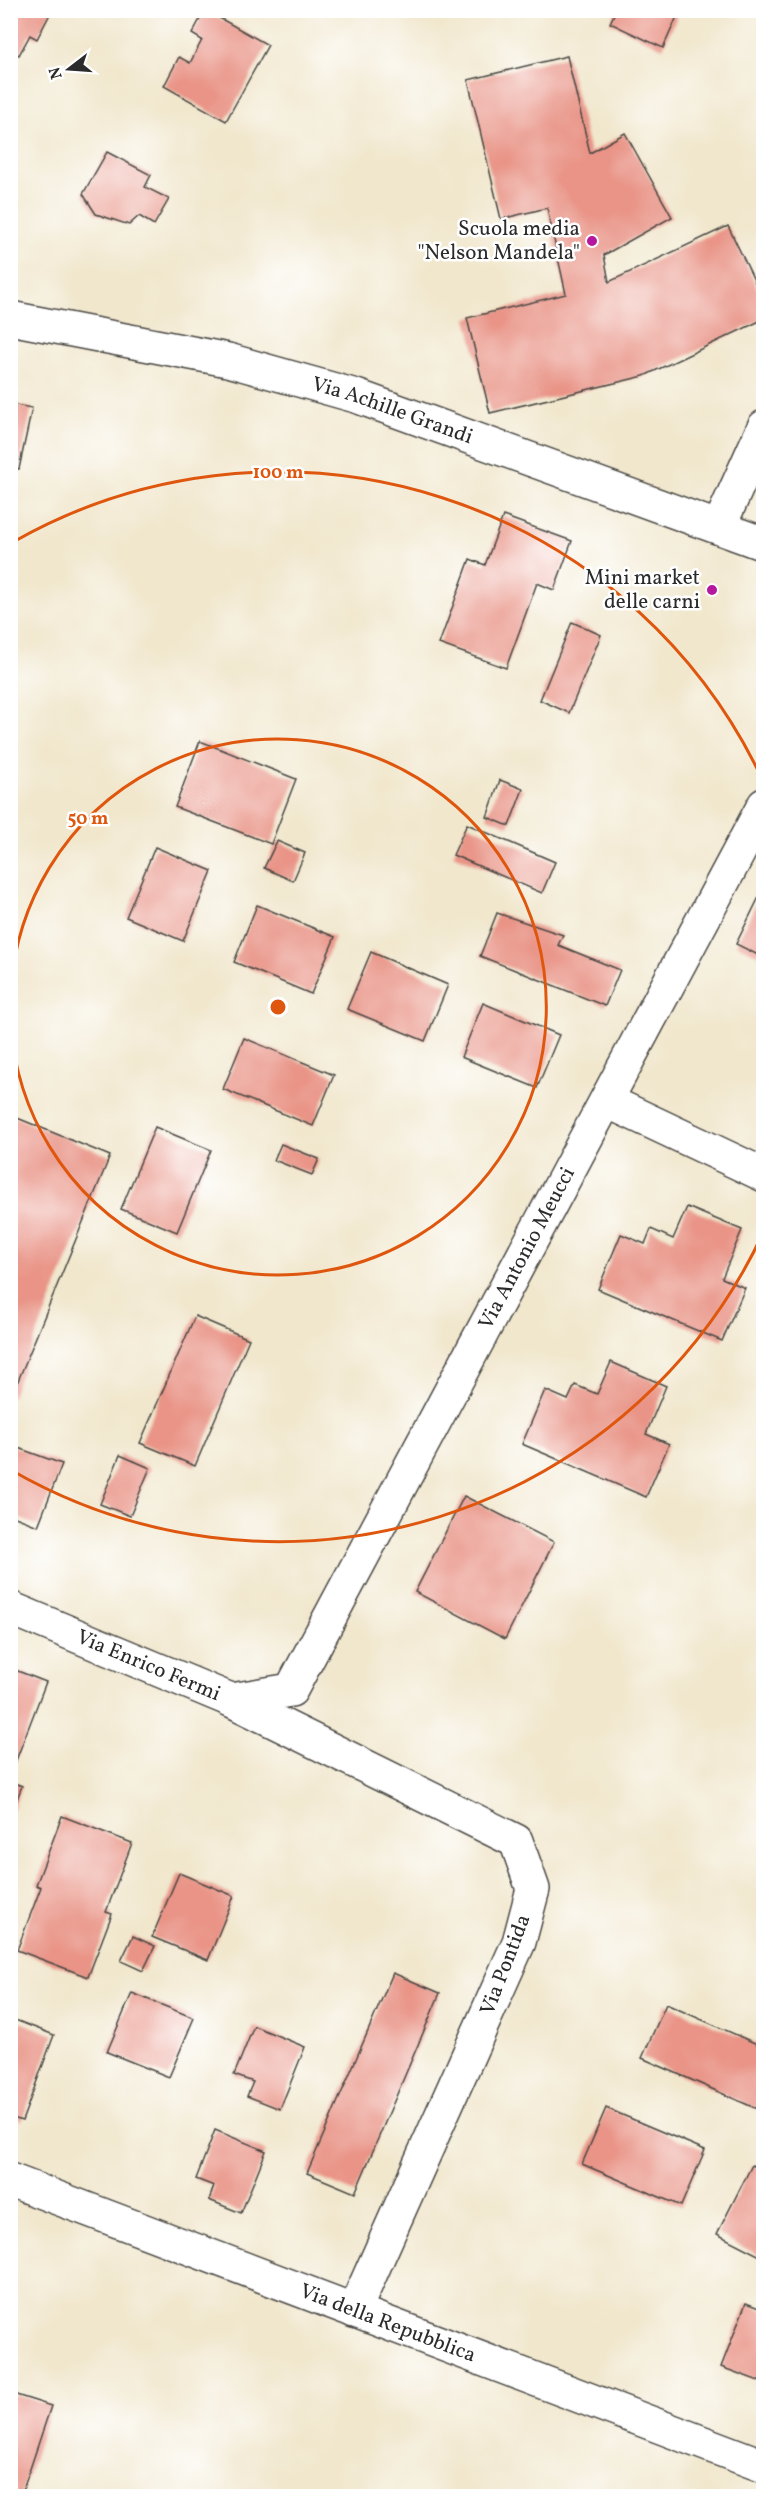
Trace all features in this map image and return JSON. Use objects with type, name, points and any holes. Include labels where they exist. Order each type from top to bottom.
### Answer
[{"type":"street","name":"Via Achille Grandi","points":[[10,318],[228,360],[356,396],[764,544]]},
{"type":"street","points":[[719,527],[764,428]]},
{"type":"street","name":"Via Antonio Meucci","points":[[291,1690],[764,805]]},
{"type":"street","points":[[607,1101],[764,1175]]},
{"type":"street","name":"Via Enrico Fermi","points":[[10,1608],[231,1700],[291,1690]]},
{"type":"street","name":"Via Pontida","points":[[231,1700],[516,1841],[533,1889],[519,1942],[354,2311]]},
{"type":"street","name":"Via della Repubblica","points":[[10,2180],[764,2466]]},
{"type":"building","points":[[10,10],[52,10],[37,39],[30,35],[19,55],[10,51]]},
{"type":"building","points":[[205,10],[268,45],[226,121],[164,86],[179,57],[190,63],[202,40],[192,34]]},
{"type":"building","points":[[616,10],[680,10],[663,48],[610,23]]},
{"type":"building","name":"Scuola media \"Nelson Mandela\"","points":[[567,56],[590,153],[625,133],[672,217],[604,255],[609,282],[728,226],[764,301],[764,319],[644,376],[490,413],[467,318],[566,294],[547,208],[501,219],[468,80]]},
{"type":"building","points":[[107,152],[151,175],[145,187],[169,199],[154,225],[139,216],[129,225],[96,214],[83,194]]},
{"type":"building","points":[[10,404],[32,408],[19,469],[10,467]]},
{"type":"building","points":[[503,516],[572,541],[554,590],[537,583],[506,668],[439,644],[470,559],[485,565]]},
{"type":"building","points":[[572,622],[601,635],[569,713],[540,700]]},
{"type":"building","points":[[200,741],[296,779],[271,844],[175,807]]},
{"type":"building","points":[[500,780],[523,789],[509,826],[487,817]]},
{"type":"building","points":[[467,824],[555,862],[542,893],[453,855]]},
{"type":"building","points":[[277,841],[305,853],[293,881],[264,868]]},
{"type":"building","points":[[155,847],[212,871],[183,941],[126,917]]},
{"type":"building","points":[[764,887],[764,958],[736,944]]},
{"type":"building","points":[[257,905],[335,937],[311,994],[234,962]]},
{"type":"building","points":[[497,913],[563,935],[558,945],[620,970],[605,1006],[480,956]]},
{"type":"building","points":[[371,952],[448,985],[425,1041],[347,1009]]},
{"type":"building","points":[[483,1003],[559,1035],[537,1088],[461,1057]]},
{"type":"building","points":[[244,1038],[334,1075],[313,1126],[223,1089]]},
{"type":"building","points":[[10,1115],[110,1156],[11,1398],[10,1398]]},
{"type":"building","points":[[155,1127],[211,1150],[177,1232],[121,1209]]},
{"type":"building","points":[[281,1144],[319,1159],[312,1175],[274,1160]]},
{"type":"building","points":[[687,1207],[742,1230],[722,1278],[745,1288],[722,1341],[598,1289],[621,1234],[645,1244],[651,1229],[673,1239]]},
{"type":"building","points":[[195,1316],[249,1339],[195,1466],[140,1443]]},
{"type":"building","points":[[611,1362],[666,1386],[646,1434],[669,1444],[646,1497],[522,1444],[545,1390],[568,1400],[575,1385],[597,1394]]},
{"type":"building","points":[[10,1445],[62,1464],[38,1526],[10,1515]]},
{"type":"building","points":[[120,1455],[150,1468],[130,1516],[100,1504]]},
{"type":"building","points":[[464,1496],[554,1542],[505,1639],[415,1592]]},
{"type":"building","points":[[10,1668],[46,1682],[15,1763],[10,1761]]},
{"type":"building","points":[[10,1781],[22,1786],[11,1815],[10,1815]]},
{"type":"building","points":[[62,1816],[132,1843],[106,1912],[112,1914],[88,1977],[17,1950],[41,1887],[36,1885]]},
{"type":"building","points":[[179,1873],[234,1896],[208,1960],[152,1937]]},
{"type":"building","points":[[133,1936],[155,1946],[143,1971],[121,1961]]},
{"type":"building","points":[[393,1973],[440,1993],[355,2193],[307,2173]]},
{"type":"building","points":[[132,1993],[194,2018],[169,2077],[107,2052]]},
{"type":"building","points":[[666,2004],[764,2047],[764,2112],[642,2058]]},
{"type":"building","points":[[10,2018],[54,2035],[22,2121],[10,2117]]},
{"type":"building","points":[[254,2026],[305,2047],[280,2109],[247,2096],[253,2082],[234,2075]]},
{"type":"building","points":[[606,2108],[705,2150],[681,2206],[582,2164]]},
{"type":"building","points":[[215,2130],[266,2151],[241,2213],[209,2200],[214,2186],[196,2179]]},
{"type":"building","points":[[752,2165],[764,2171],[764,2258],[717,2234]]},
{"type":"building","points":[[746,2303],[764,2310],[764,2383],[721,2367]]},
{"type":"building","points":[[10,2393],[51,2406],[21,2496],[10,2496]]},
{"type":"place","name":"Scuola media \"Nelson Mandela\"","points":[[592,241]]},
{"type":"place","name":"Mini market delle carni","points":[[712,590]]}]
